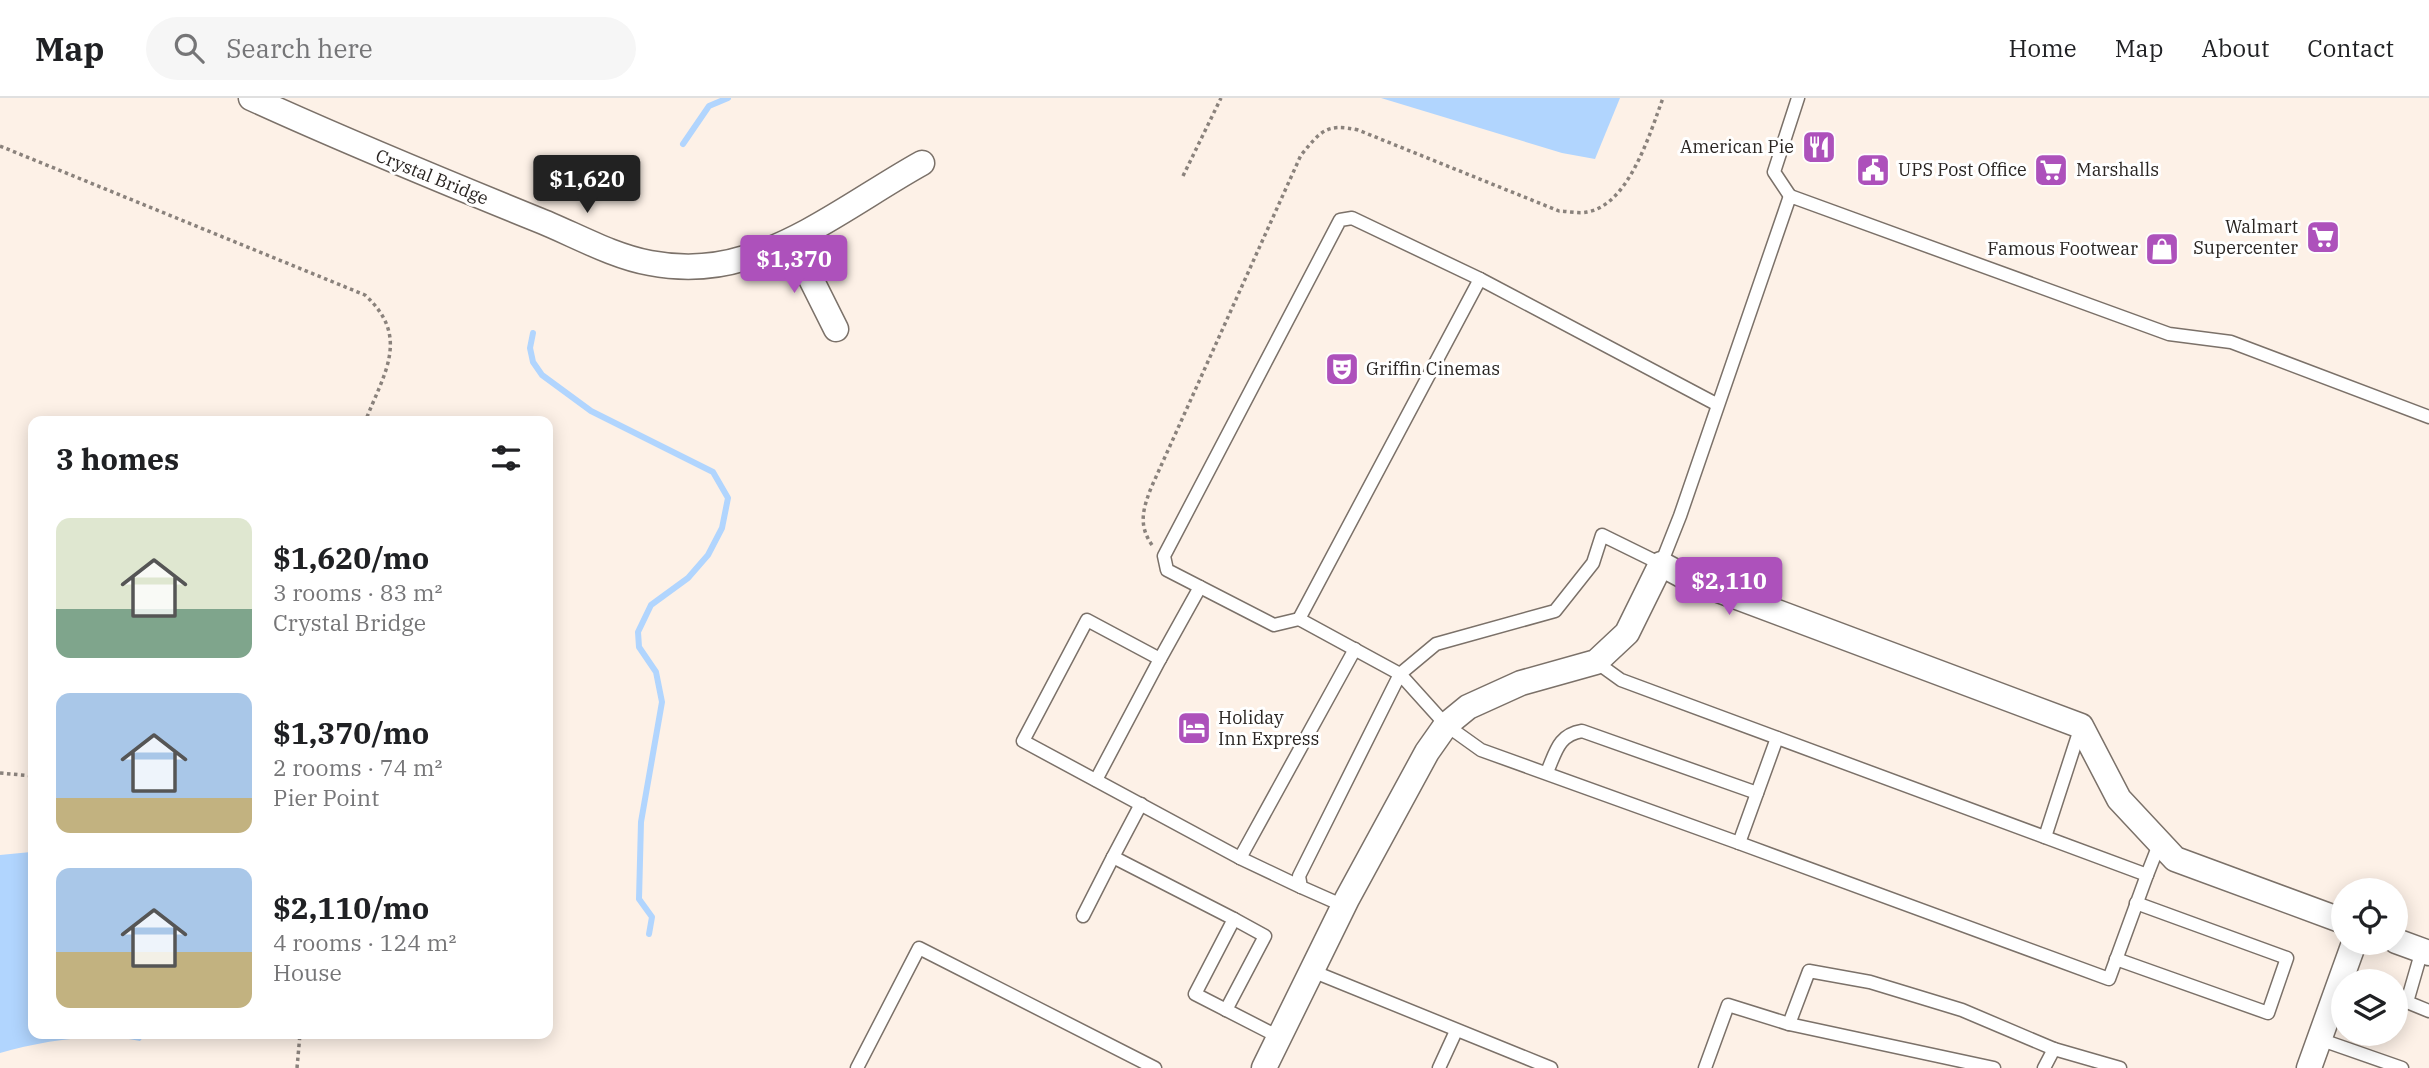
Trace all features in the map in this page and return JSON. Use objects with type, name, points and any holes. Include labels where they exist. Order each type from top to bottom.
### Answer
[{"type":"street","name":"Crystal Bridge","points":[[251,98],[379,156],[646,262],[699,268],[744,259],[792,241],[922,163]]},
{"type":"street","points":[[792,241],[836,329]]},
{"type":"street","points":[[1264,1068],[1344,906],[1427,752],[1446,725],[1468,707],[1521,683],[1595,662],[1628,633],[1661,564],[1689,579],[2081,726],[2119,799],[2175,859],[2331,917]]},
{"type":"street","points":[[2408,945],[2426,952]]},
{"type":"street","points":[[2309,1068],[2350,955]]},
{"type":"lane","points":[[1798,98],[1774,172],[1790,196],[2169,334],[2231,342],[2429,417]]},
{"type":"lane","points":[[1301,887],[1299,876],[1400,674],[1436,644],[1555,611],[1593,563],[1602,535],[1661,564],[1790,196]]},
{"type":"lane","points":[[1718,405],[1480,279],[1352,218],[1340,220],[1164,556],[1167,570],[1274,625],[1299,618],[1400,674],[1446,725],[1481,750],[2109,979],[2161,842]]},
{"type":"lane","points":[[1299,618],[1480,279]]},
{"type":"lane","points":[[1096,780],[1200,587]]},
{"type":"lane","points":[[1160,659],[1087,620],[1023,741],[1240,859],[1344,906]]},
{"type":"lane","points":[[1240,859],[1355,649]]},
{"type":"lane","points":[[1595,662],[1621,680],[2147,875]]},
{"type":"lane","points":[[2046,837],[2081,726]]},
{"type":"lane","points":[[1547,772],[1560,741],[1570,733],[1582,731],[1757,793]]},
{"type":"lane","points":[[1739,843],[1777,738]]},
{"type":"lane","points":[[1083,916],[1141,804]]},
{"type":"lane","points":[[1113,857],[1265,936],[1226,1010]]},
{"type":"lane","points":[[2116,958],[2268,1013],[2287,958],[2136,903]]},
{"type":"lane","points":[[1234,919],[1195,994],[1279,1037]]},
{"type":"lane","points":[[857,1068],[919,948],[1155,1068]]},
{"type":"lane","points":[[2426,952],[2407,1002],[2429,1011]]},
{"type":"lane","points":[[1312,971],[1550,1068]]},
{"type":"lane","points":[[1789,1024],[1804,975],[1809,971],[1870,982],[1950,1006],[2026,1034],[2054,1049],[2120,1068]]},
{"type":"lane","points":[[1705,1068],[1728,1005],[1789,1024],[1994,1068]]},
{"type":"lane","points":[[1439,1068],[1456,1031]]},
{"type":"lane","points":[[2319,1039],[2402,1068]]},
{"type":"lane","points":[[2043,1068],[2054,1049]]},
{"type":"lane","points":[[1122,1068],[1129,1055]]},
{"type":"path","points":[[1182,176],[1222,98]]},
{"type":"path","points":[[1164,556],[1144,532],[1143,509],[1290,178],[1301,155],[1318,135],[1333,126],[1358,130],[1559,211],[1587,213],[1609,204],[1632,172],[1642,155],[1663,98]]},
{"type":"path","points":[[0,146],[365,295],[385,318],[392,341],[387,365],[367,416]]},
{"type":"path","points":[[0,773],[28,776]]},
{"type":"path","points":[[297,1068],[300,1039]]},
{"type":"water","points":[[1381,98],[1620,98],[1595,159],[1562,153]]},
{"type":"water","points":[[28,852],[28,1039],[70,1039],[0,1053],[0,855]]},
{"type":"waterway","points":[[683,144],[709,106],[728,98]]},
{"type":"waterway","points":[[533,333],[530,348],[533,362],[542,375],[591,411],[713,472],[728,498],[722,528],[708,555],[688,578],[651,605],[638,632],[639,647],[656,672],[662,702],[641,822],[639,899],[652,917],[649,934]]},
{"type":"place","name":"American Pie","points":[[1819,147]]},
{"type":"place","name":"UPS Post Office","points":[[1873,170]]},
{"type":"place","name":"Marshalls","points":[[2051,170]]},
{"type":"place","name":"Walmart Supercenter","points":[[2323,237]]},
{"type":"place","name":"Famous Footwear","points":[[2162,249]]},
{"type":"place","name":"Griffin Cinemas","points":[[1342,369]]},
{"type":"place","name":"Holiday Inn Express","points":[[1194,728]]}]
